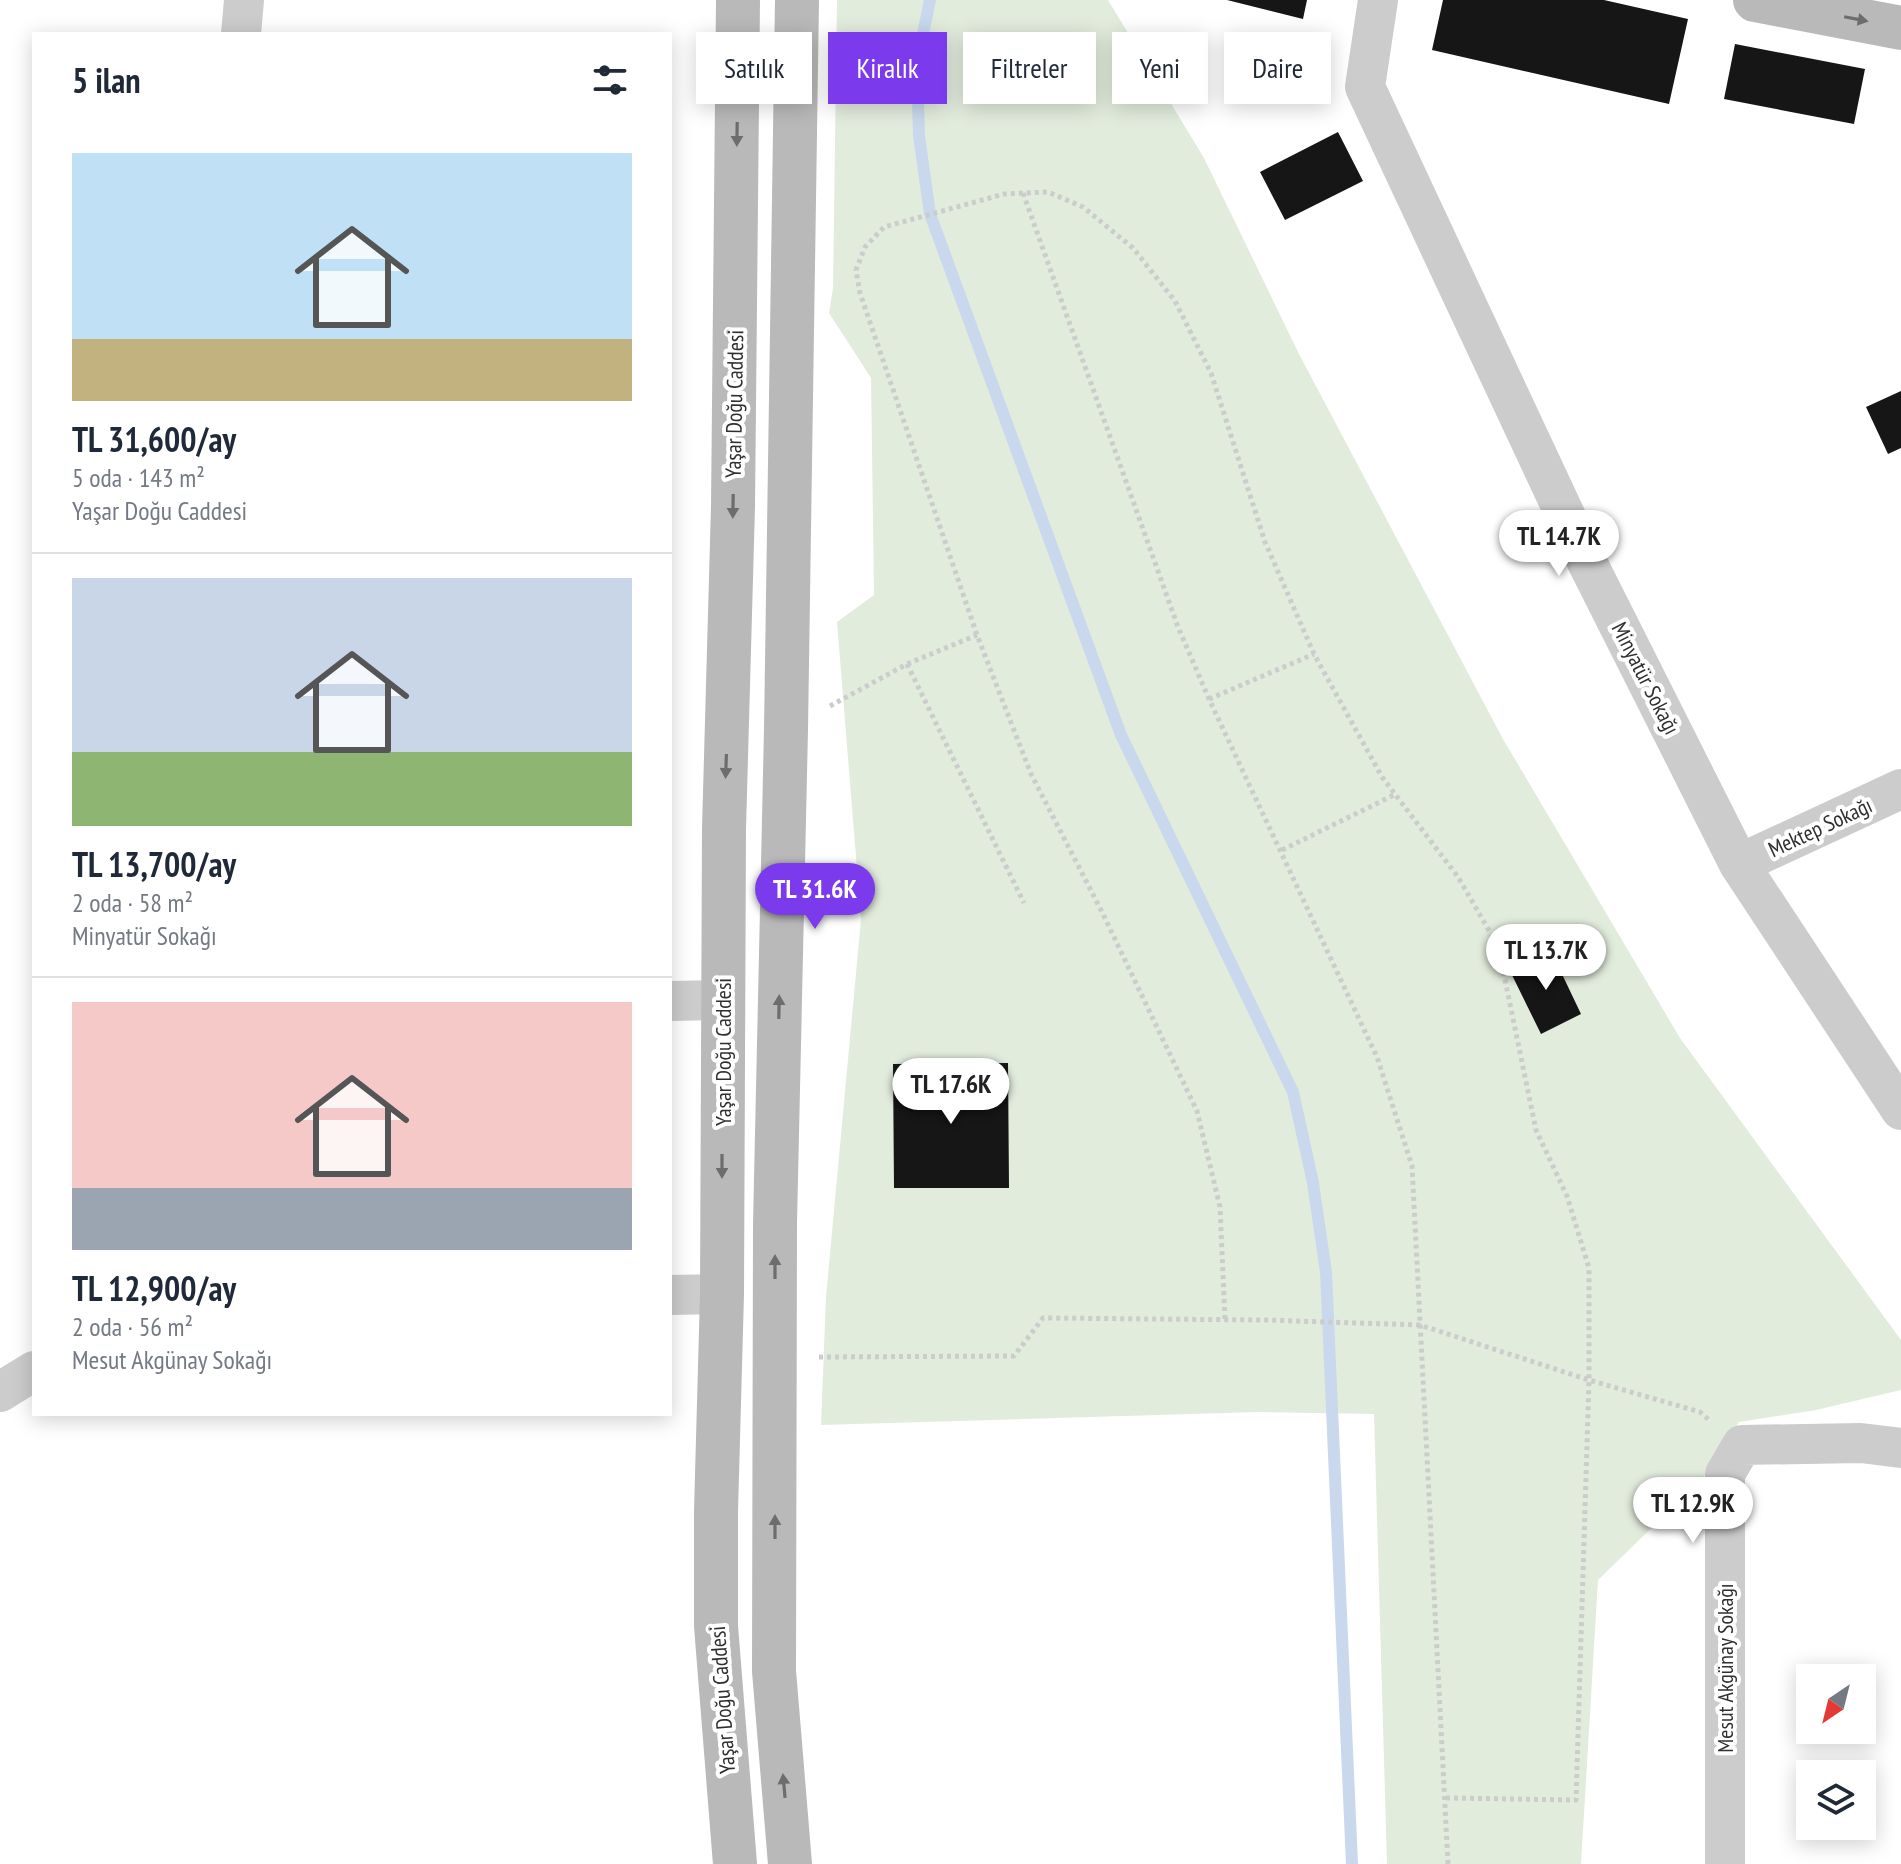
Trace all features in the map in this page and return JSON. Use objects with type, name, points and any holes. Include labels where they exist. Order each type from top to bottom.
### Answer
[{"type":"street","points":[[241,32],[244,0]]},
{"type":"street","name":"Yaşar Doğu Caddesi","points":[[735,1864],[716,1626],[716,1511],[722,1294],[724,829],[733,506],[738,0]]},
{"type":"street","points":[[790,1864],[774,1671],[775,1194],[786,729],[797,0]]},
{"type":"street","name":"Minyatür Sokağı","points":[[1378,0],[1365,87],[1588,564],[1739,864],[1901,1110]]},
{"type":"street","points":[[1755,0],[1901,28]]},
{"type":"street","name":"Mektep Sokağı","points":[[1739,864],[1901,789]]},
{"type":"street","points":[[672,1001],[723,1000]]},
{"type":"street","points":[[672,1295],[722,1294]]},
{"type":"street","points":[[0,1392],[32,1372]]},
{"type":"street","points":[[1742,1445],[1861,1443],[1901,1448]]},
{"type":"street","name":"Mesut Akgünay Sokağı","points":[[1725,1864],[1725,1474],[1742,1445]]},
{"type":"path","points":[[1225,1319],[1220,1207],[1197,1111],[1102,912],[1031,774],[977,635],[860,293],[856,270],[865,247],[884,227],[1004,194],[1048,192],[1083,207],[1133,248],[1175,301],[1211,373],[1265,542],[1314,654],[1382,777],[1458,877],[1498,946],[1536,1130],[1567,1196],[1589,1268],[1589,1380],[1576,1800],[1446,1798]]},
{"type":"path","points":[[1023,193],[1178,627],[1377,1057],[1412,1166],[1448,1864]]},
{"type":"path","points":[[786,729],[907,664],[977,635]]},
{"type":"path","points":[[1209,699],[1314,654]]},
{"type":"path","points":[[907,664],[1024,903]]},
{"type":"path","points":[[1282,850],[1396,794]]},
{"type":"path","points":[[775,1358],[1014,1356],[1043,1318],[1420,1325],[1700,1412],[1742,1445]]},
{"type":"green space","points":[[837,0],[1108,0],[1127,32],[1112,32],[1112,104],[1171,104],[1204,158],[1299,354],[1503,739],[1680,1038],[1901,1340],[1901,1390],[1816,1410],[1739,1422],[1703,1478],[1598,1580],[1581,1864],[1387,1864],[1374,1414],[1258,1412],[821,1425],[826,1297],[861,919],[837,622],[874,595],[871,378],[829,313],[833,288],[836,104],[947,104],[947,32],[837,32]]},
{"type":"building","points":[[1227,0],[1307,0],[1303,19]]},
{"type":"building","points":[[1443,0],[1604,0],[1688,19],[1669,104],[1432,50]]},
{"type":"building","points":[[1735,44],[1865,69],[1854,124],[1724,99]]},
{"type":"building","points":[[1338,132],[1363,181],[1285,220],[1260,172]]},
{"type":"building","points":[[1901,391],[1901,448],[1888,454],[1866,407]]},
{"type":"building","points":[[1551,951],[1581,1014],[1541,1034],[1510,971]]},
{"type":"building","points":[[1008,1063],[1009,1188],[894,1188],[893,1064]]},
{"type":"waterway","points":[[930,0],[917,64],[919,136],[930,214],[1121,735],[1293,1092],[1313,1183],[1326,1272],[1352,1864]]}]
